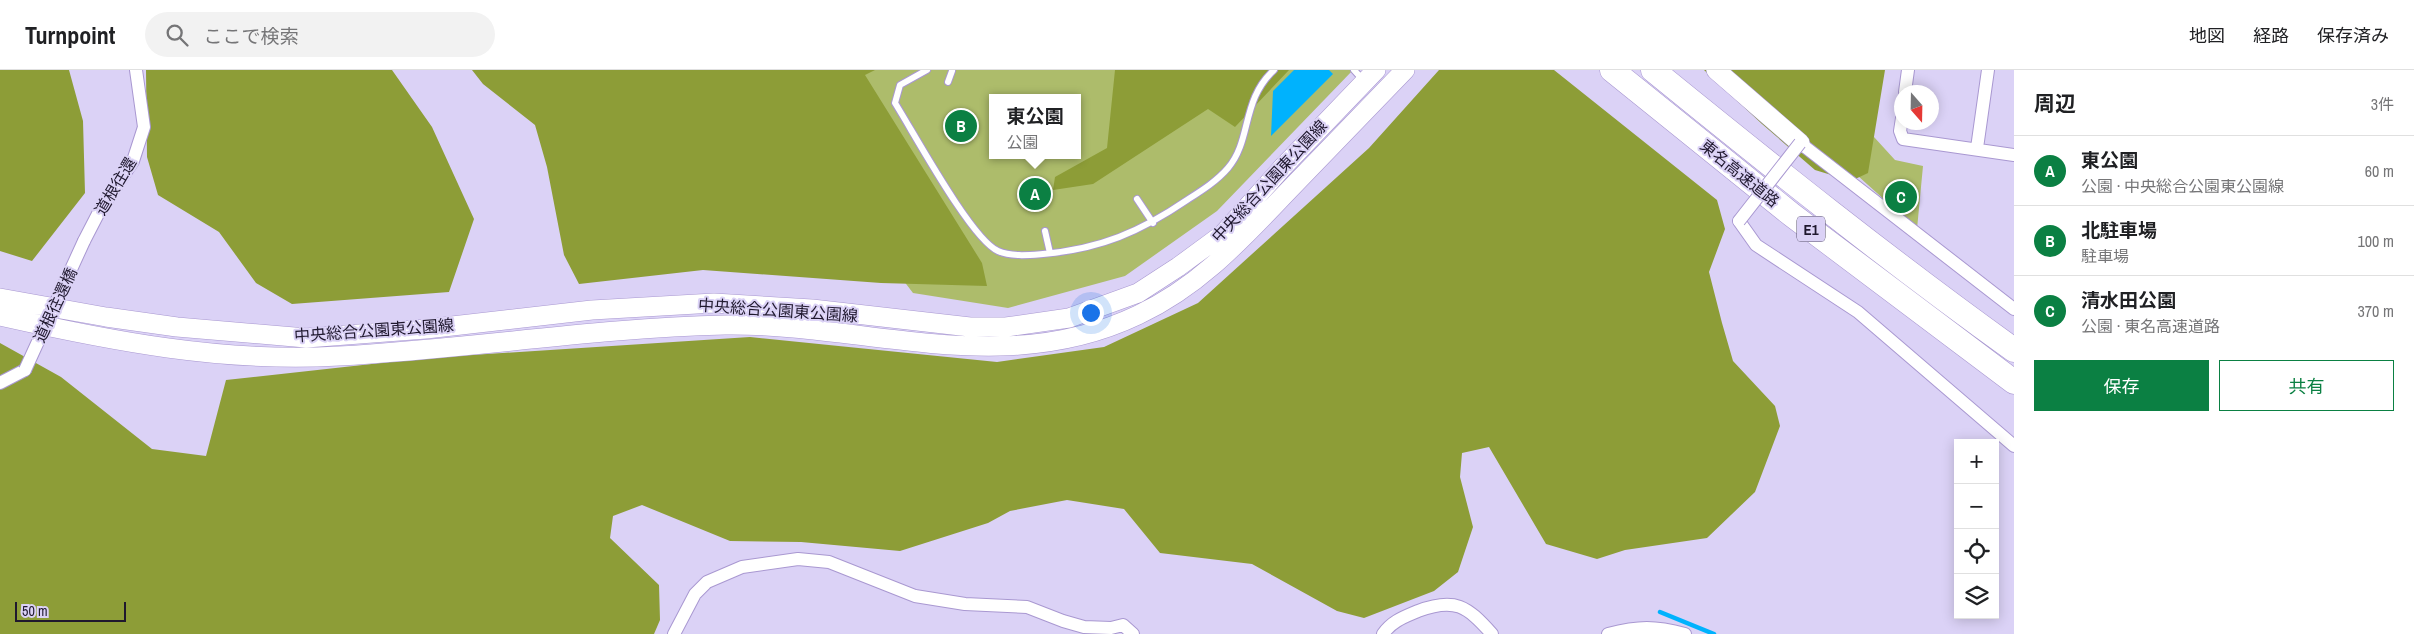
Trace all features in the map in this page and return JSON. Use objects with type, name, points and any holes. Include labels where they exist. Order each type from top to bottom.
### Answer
[{"type":"highway","name":"東名高速道路","points":[[1612,70],[1792,215],[2014,382]]},
{"type":"highway","name":"東名高速道路","points":[[1653,70],[1808,195],[2014,350]]},
{"type":"street","name":"道根往還","points":[[84,241],[100,210],[133,161],[144,127],[136,70]]},
{"type":"street","points":[[0,316],[155,348],[245,356],[336,357],[640,329],[730,325],[828,331],[972,348],[1040,344],[1096,332],[1137,316],[1178,293],[1221,260],[1405,70]]},
{"type":"street","points":[[1716,70],[1800,142],[2014,309]]},
{"type":"street","points":[[1906,85],[1908,70]]},
{"type":"street","points":[[1977,148],[1988,70]]},
{"type":"street","points":[[1365,74],[1380,96]]},
{"type":"street","name":"中央総合公園東公園線","points":[[0,298],[177,327],[306,338],[426,329],[592,310],[714,303],[812,309],[970,328],[1006,327],[1069,318],[1138,293],[1223,234],[1365,74]]},
{"type":"street","points":[[1900,130],[1903,139],[1977,148],[2014,155]]},
{"type":"street","points":[[1800,142],[1739,221],[1756,245],[1858,312],[2014,446]]},
{"type":"street","name":"道根往還橋","points":[[0,383],[25,370],[84,241]]},
{"type":"street","points":[[674,634],[695,594],[706,582],[742,567],[798,559],[829,562],[915,596],[965,604],[1027,607],[1084,627],[1111,628],[1123,625],[1133,634]]},
{"type":"street","points":[[1383,634],[1400,618],[1433,605],[1446,603],[1460,607],[1476,616],[1492,634]]},
{"type":"street","points":[[1608,634],[1628,629],[1659,627],[1685,634]]},
{"type":"lane","points":[[927,70],[900,85],[895,103],[974,231],[998,251],[1026,256],[1083,248],[1115,239],[1153,223],[1206,187],[1229,167],[1241,143],[1252,100],[1264,79],[1274,70]]},
{"type":"lane","points":[[948,82],[952,70]]},
{"type":"lane","points":[[1137,199],[1153,223]]},
{"type":"lane","points":[[1045,230],[1050,253]]},
{"type":"green space","points":[[0,70],[69,70],[83,121],[85,193],[32,261],[0,251]]},
{"type":"green space","points":[[146,70],[392,70],[432,127],[474,219],[449,292],[292,304],[256,283],[219,232],[158,195],[147,157]]},
{"type":"green space","points":[[472,70],[875,70],[865,75],[982,263],[987,286],[881,283],[703,270],[579,284],[564,255],[547,167],[535,125],[483,84]]},
{"type":"green space","points":[[573,70],[1353,70],[1217,211],[1125,276],[1008,308],[913,293],[825,178]]},
{"type":"green space","points":[[1115,70],[1289,70],[1235,127],[1208,109],[1093,184],[1053,190],[1055,177],[1107,148]]},
{"type":"green space","points":[[1439,70],[1554,70],[1717,200],[1725,229],[1709,272],[1722,323],[1733,361],[1775,406],[1780,426],[1755,492],[1707,538],[1625,550],[1597,559],[1546,544],[1489,447],[1462,453],[1460,477],[1473,527],[1458,572],[1434,591],[1364,618],[1337,611],[1252,564],[1160,553],[1124,509],[1067,500],[1010,511],[988,523],[900,551],[801,542],[730,541],[642,505],[613,516],[610,538],[659,585],[660,620],[654,634],[0,634],[0,343],[61,377],[152,449],[206,456],[226,380],[426,358],[750,337],[997,362],[1104,347],[1198,303],[1369,148]]},
{"type":"green space","points":[[1704,70],[1885,70],[1868,173],[1851,181],[1815,170]]},
{"type":"green space","points":[[1874,137],[1895,160],[1923,166],[1917,229],[1838,158]]},
{"type":"water","points":[[1294,70],[1329,70],[1333,74],[1271,136],[1273,91]]},
{"type":"waterway","points":[[1660,612],[1714,634]]},
{"type":"place","name":"北駐車場","points":[[961,126]]},
{"type":"place","name":"東公園","points":[[1035,194]]},
{"type":"place","name":"清水田公園","points":[[1901,197]]}]
